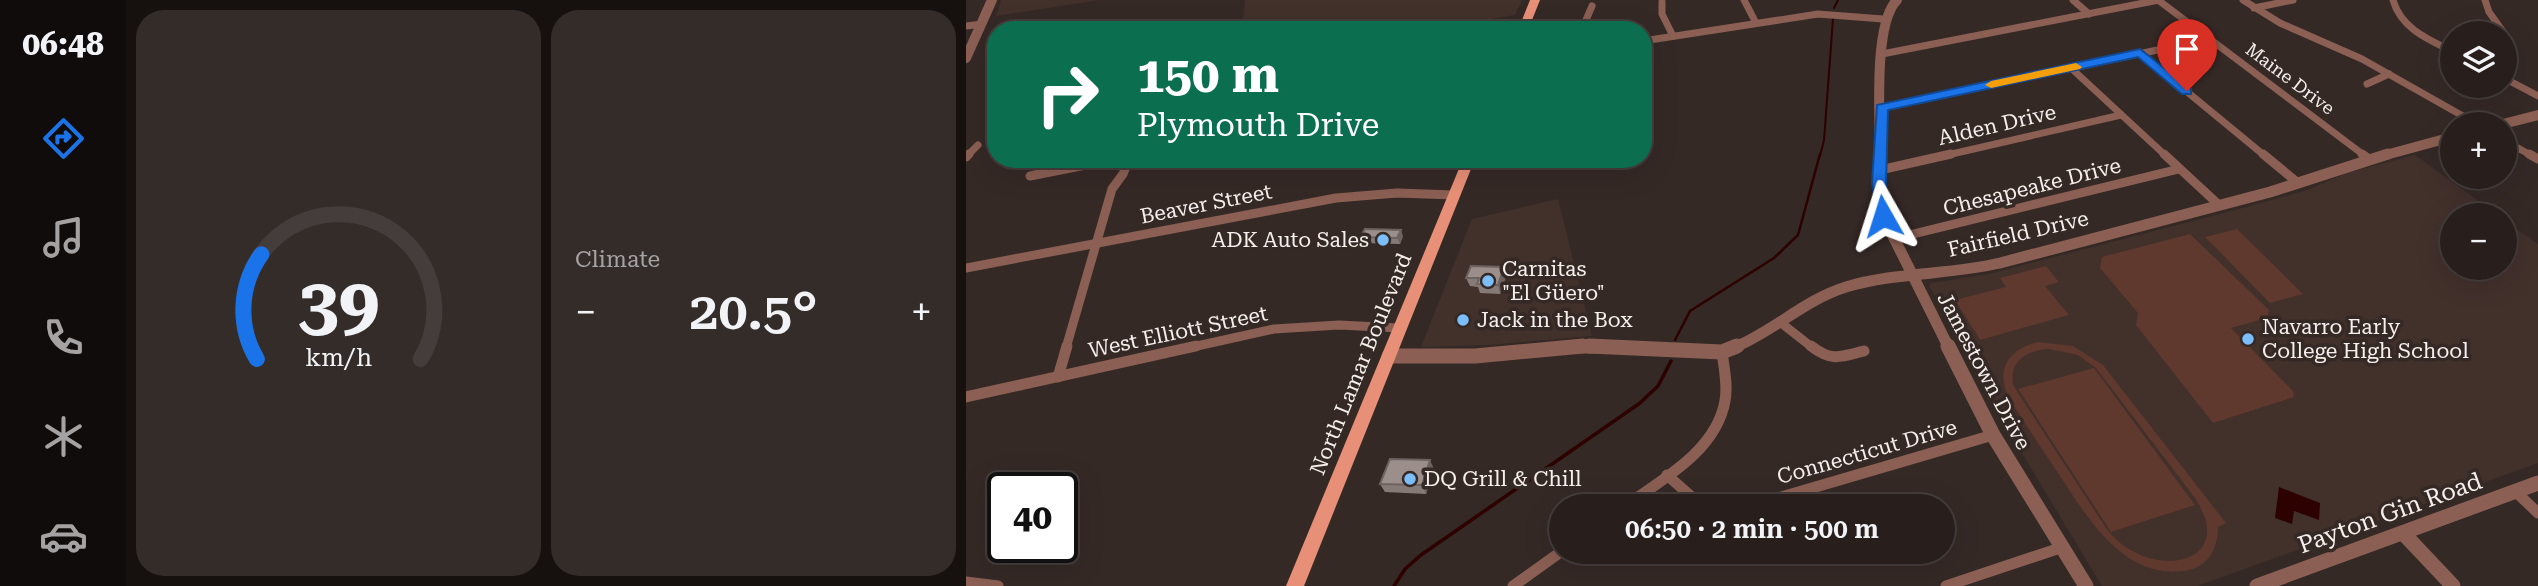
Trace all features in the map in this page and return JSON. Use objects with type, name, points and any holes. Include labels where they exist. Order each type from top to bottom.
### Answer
[{"type":"main road","points":[[1527,21],[1535,0]]},
{"type":"main road","name":"North Lamar Boulevard","points":[[1295,586],[1466,168]]},
{"type":"street","points":[[966,58],[992,0]]},
{"type":"street","points":[[1744,0],[1756,23]]},
{"type":"street","points":[[1652,40],[1818,14],[1883,19],[1896,0]]},
{"type":"street","points":[[2073,0],[2089,14]]},
{"type":"street","points":[[1882,54],[2159,0]]},
{"type":"street","name":"Maine Drive","points":[[2159,0],[2369,159]]},
{"type":"street","points":[[2243,0],[2296,31],[2351,53],[2456,112]]},
{"type":"street","points":[[2254,8],[2293,0]]},
{"type":"street","points":[[2383,0],[2393,1],[2395,10],[2405,22],[2440,44]]},
{"type":"street","points":[[2485,0],[2488,12],[2495,21]]},
{"type":"street","points":[[1662,2],[1662,15],[1673,36]]},
{"type":"street","points":[[1586,21],[1592,6]]},
{"type":"street","name":"Jamestown Drive","points":[[1883,19],[1881,205],[1893,239],[1993,435],[2086,586]]},
{"type":"street","points":[[966,26],[982,24]]},
{"type":"street","points":[[1882,108],[2210,39]]},
{"type":"street","points":[[2140,53],[2298,183]]},
{"type":"street","points":[[2071,68],[2219,205]]},
{"type":"street","points":[[2367,84],[2389,74]]},
{"type":"street","points":[[2517,85],[2538,96]]},
{"type":"street","name":"Alden Drive","points":[[1880,170],[2121,115]]},
{"type":"street","points":[[2517,120],[2538,115]]},
{"type":"street","name":"Fairfield Drive","points":[[1389,356],[1487,356],[1611,346],[1722,352],[1753,340],[1808,303],[1832,291],[1911,275],[1979,268],[2219,205],[2440,140]]},
{"type":"street","points":[[966,157],[978,145]]},
{"type":"street","points":[[2517,147],[2538,159]]},
{"type":"street","points":[[1030,176],[1070,168]]},
{"type":"street","points":[[1058,377],[1112,189],[1125,168]]},
{"type":"street","name":"Chesapeake Drive","points":[[1893,239],[2179,169]]},
{"type":"street","name":"Beaver Street","points":[[966,268],[1350,196],[1397,193],[1455,195]]},
{"type":"street","points":[[1780,322],[1825,357],[1835,358],[1864,351]]},
{"type":"street","name":"West Elliott Street","points":[[966,397],[1274,329],[1339,325],[1400,328]]},
{"type":"street","points":[[1641,494],[1706,441],[1720,418],[1726,398],[1722,352]]},
{"type":"street","name":"Connecticut Drive","points":[[1792,494],[1993,435]]},
{"type":"street","points":[[1667,475],[1686,494]]},
{"type":"street","name":"Payton Gin Road","points":[[2257,586],[2538,482]]},
{"type":"street","points":[[2515,491],[2538,513]]},
{"type":"street","points":[[2403,533],[2453,586]]},
{"type":"street","points":[[1946,586],[2063,547]]},
{"type":"street","points":[[1513,586],[1549,560]]},
{"type":"street","points":[[966,582],[998,586]]},
{"type":"shaded area","points":[[1001,0],[1099,0],[996,16]]},
{"type":"shaded area","points":[[1245,0],[1522,0],[1515,15],[1480,21],[1243,21]]},
{"type":"shaded area","name":"Navarro Early College High School","points":[[2415,155],[2440,173],[2440,189],[2462,189],[2481,203],[2440,203],[2440,280],[2517,280],[2517,229],[2538,244],[2538,463],[2197,586],[2102,586],[1985,392],[1929,286],[1931,283],[1989,274],[2254,205],[2307,190],[2347,173]]},
{"type":"shaded area","points":[[1558,199],[1592,336],[1487,345],[1421,347],[1472,219]]},
{"type":"shaded area","points":[[2237,229],[2303,294],[2270,303],[2205,237]]},
{"type":"shaded area","points":[[2190,234],[2269,310],[2267,318],[2231,328],[2293,391],[2294,397],[2213,423],[2136,325],[2138,313],[2100,268],[2102,257]]},
{"type":"shaded area","points":[[2046,266],[2059,282],[2045,286],[2069,315],[1980,340],[1955,300],[2006,287],[2000,278]]},
{"type":"shaded area","points":[[2038,342],[2073,346],[2103,365],[2226,523],[2218,527],[2217,541],[2209,558],[2193,569],[2170,572],[2149,568],[2130,558],[2097,529],[2005,389],[2003,380],[2007,363],[2028,345]],"holes":[[[2049,349],[2078,355],[2096,368],[2195,498],[2206,521],[2206,539],[2197,552],[2183,559],[2164,561],[2144,556],[2123,545],[2106,528],[2013,385],[2014,369],[2021,358],[2027,355]]]},
{"type":"shaded area","points":[[2094,368],[2195,505],[2111,532],[2018,389]]},
{"type":"shaded area","points":[[2279,487],[2320,503],[2319,520],[2294,511],[2292,524],[2275,518]]},
{"type":"building","points":[[1365,229],[1401,230],[1397,238],[1360,237]]},
{"type":"building","points":[[1471,266],[1504,267],[1498,285],[1477,284],[1479,278],[1466,278]]},
{"type":"building","points":[[1390,459],[1430,460],[1422,485],[1380,484]]},
{"type":"waterway","points":[[1834,8],[1838,0]]},
{"type":"waterway","points":[[1820,156],[1824,140],[1833,19]]},
{"type":"waterway","points":[[1675,340],[1690,311],[1774,258],[1798,235],[1820,154]]},
{"type":"waterway","points":[[1394,586],[1405,569],[1421,555],[1640,403],[1658,386],[1671,361]]},
{"type":"slow traffic","points":[[1991,85],[2076,67]]},
{"type":"place","name":"ADK Auto Sales","points":[[1383,240]]},
{"type":"place","name":"Carnitas \"El Güero\"","points":[[1488,281]]},
{"type":"place","name":"Jack in the Box","points":[[1463,320]]},
{"type":"place","name":"Navarro Early College High School","points":[[2248,339]]},
{"type":"place","name":"DQ Grill & Chill","points":[[1410,479]]},
{"type":"route","points":[[1883,216],[1879,183],[1882,108],[2140,53],[2187,91]]}]
